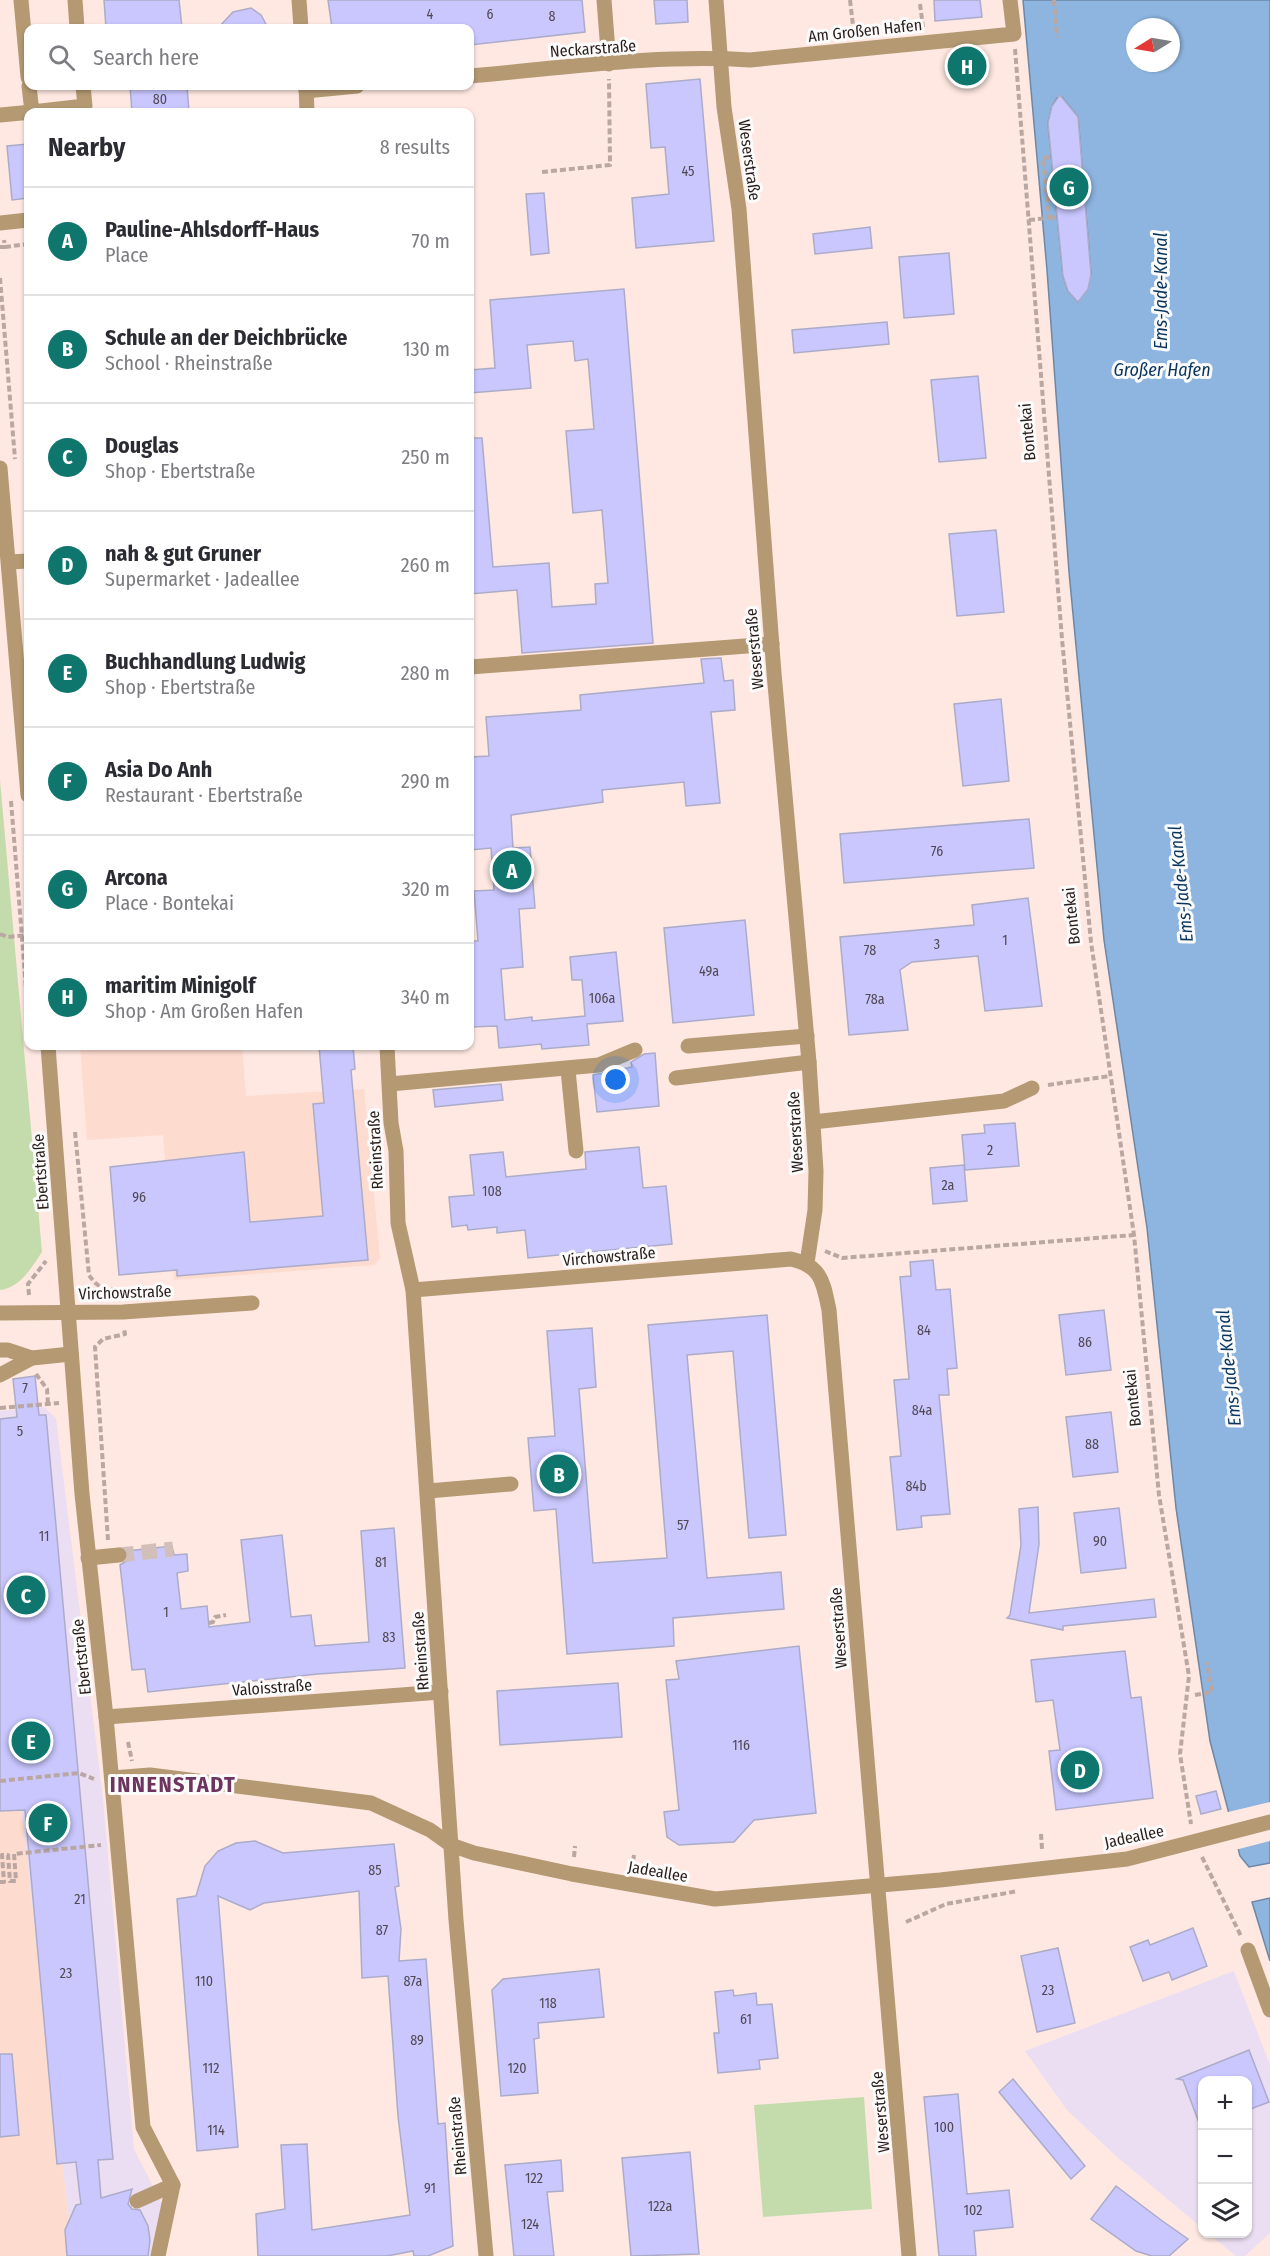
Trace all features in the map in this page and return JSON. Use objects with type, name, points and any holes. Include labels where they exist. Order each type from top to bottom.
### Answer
[{"type":"street","points":[[21,0],[24,33]]},
{"type":"street","points":[[75,0],[77,24]]},
{"type":"street","points":[[299,0],[301,24]]},
{"type":"street","points":[[604,0],[609,64]]},
{"type":"street","name":"Weserstraße","points":[[716,0],[719,58],[738,209],[772,644],[809,1062],[815,1210],[807,1263],[819,1274],[830,1310],[909,2256]]},
{"type":"street","points":[[1010,0],[1014,34]]},
{"type":"street","name":"Am Großen Hafen","points":[[719,58],[750,60],[1014,34]]},
{"type":"street","name":"Neckarstraße","points":[[474,76],[609,64],[719,58]]},
{"type":"street","points":[[29,90],[32,108]]},
{"type":"street","points":[[67,108],[85,106],[83,90]]},
{"type":"street","points":[[306,90],[307,108]]},
{"type":"street","points":[[0,115],[24,113]]},
{"type":"street","points":[[0,223],[24,220]]},
{"type":"street","points":[[0,468],[24,746]]},
{"type":"street","points":[[9,562],[24,561]]},
{"type":"street","points":[[474,667],[772,644]]},
{"type":"street","points":[[688,1046],[807,1036]]},
{"type":"street","name":"Ebertstraße","points":[[48,1050],[88,1558],[106,1717],[144,2127],[173,2185]]},
{"type":"street","name":"Rheinstraße","points":[[387,1050],[391,1123],[396,1151],[398,1223],[413,1290],[451,1845],[486,2256]]},
{"type":"street","points":[[390,1084],[568,1070],[599,1065],[635,1050]]},
{"type":"street","points":[[675,1078],[809,1062]]},
{"type":"street","points":[[568,1070],[576,1151]]},
{"type":"street","points":[[813,1122],[1004,1101],[1032,1088]]},
{"type":"street","name":"Virchowstraße","points":[[413,1290],[791,1259],[807,1263]]},
{"type":"street","name":"Virchowstraße","points":[[0,1313],[123,1312],[252,1303]]},
{"type":"street","points":[[0,1350],[8,1350],[32,1358]]},
{"type":"street","points":[[0,1375],[32,1358],[71,1354]]},
{"type":"street","points":[[428,1491],[511,1484]]},
{"type":"street","points":[[88,1558],[114,1556]]},
{"type":"street","name":"Valoisstraße","points":[[106,1717],[441,1692]]},
{"type":"street","name":"Jadeallee","points":[[112,1778],[150,1775],[371,1803],[429,1830],[451,1845],[515,1862],[715,1899],[879,1885],[1127,1859],[1270,1822]]},
{"type":"street","points":[[1248,1950],[1270,2010]]},
{"type":"street","points":[[137,2201],[173,2185]]},
{"type":"street","points":[[158,2256],[173,2185]]},
{"type":"path","points":[[850,0],[855,50]]},
{"type":"path","points":[[1054,0],[1057,36]]},
{"type":"path","name":"Bontekai","points":[[1014,34],[1063,651],[1091,942],[1134,1235],[1159,1495],[1189,1676],[1180,1754],[1191,1824]]},
{"type":"path","points":[[542,172],[610,165],[609,64]]},
{"type":"path","points":[[1049,218],[1043,158],[1052,157]]},
{"type":"path","points":[[1029,220],[1057,217]]},
{"type":"path","points":[[5,247],[24,245]]},
{"type":"path","points":[[0,278],[16,467]]},
{"type":"path","points":[[0,934],[8,937],[22,936],[24,961]]},
{"type":"path","points":[[1032,1088],[1110,1076]]},
{"type":"path","points":[[74,1126],[89,1275],[96,1285],[107,1290],[121,1289],[125,1334],[103,1339],[95,1347],[114,1556]]},
{"type":"path","points":[[842,1258],[1134,1235]]},
{"type":"path","points":[[0,1408],[48,1404]]},
{"type":"path","points":[[209,1623],[213,1622],[215,1617],[226,1615]]},
{"type":"path","points":[[1195,1695],[1212,1692],[1207,1662]]},
{"type":"path","points":[[124,1716],[134,1776]]},
{"type":"path","points":[[0,1781],[80,1773],[96,1779],[112,1778]]},
{"type":"path","points":[[96,1779],[97,1790]]},
{"type":"path","points":[[1181,1827],[1200,1822]]},
{"type":"path","points":[[0,1882],[4,1882],[2,1855],[8,1855],[10,1881],[16,1881],[14,1854],[101,1845],[100,1834]]},
{"type":"path","points":[[1041,1834],[1042,1849]]},
{"type":"path","points":[[1031,1850],[1054,1848]]},
{"type":"path","points":[[1203,1858],[1248,1950]]},
{"type":"path","points":[[906,1922],[946,1904]]},
{"type":"shaded area","points":[[80,1050],[242,1050],[246,1096],[364,1089],[380,1258],[375,1265],[174,1280],[163,1135],[87,1140]]},
{"type":"shaded area","points":[[44,1407],[56,1418],[103,1799],[134,2149],[164,2208],[151,2256],[73,2256],[21,1810],[0,1812],[0,1411]]},
{"type":"shaded area","points":[[21,1810],[73,2256],[0,2256],[0,1812]]},
{"type":"shaded area","points":[[1234,1971],[1270,2065],[1270,2233],[1245,2256],[1236,2256],[1214,2238],[1252,2238],[1252,2076],[1198,2076],[1198,2225],[1117,2157],[1067,2110],[1025,2051]]},
{"type":"green space","points":[[0,780],[42,1252],[19,1281],[0,1290]]},
{"type":"green space","points":[[864,2097],[872,2209],[763,2217],[754,2105]]},
{"type":"water","name":"Großer Hafen","points":[[1023,0],[1270,0],[1270,1863],[1249,1867],[1240,1856],[1210,1741],[1176,1508],[1147,1228],[1104,940],[1069,572],[1047,270]],"holes":[[[1062,97],[1078,117],[1091,274],[1078,302],[1068,291],[1063,276],[1048,123],[1052,106],[1057,98]]]},
{"type":"water","points":[[1270,1898],[1270,1961],[1252,1902]]},
{"type":"pier","points":[[1270,1802],[1270,1841],[1235,1850],[1224,1813]]},
{"type":"building","points":[[104,0],[179,0],[182,24],[106,24]]},
{"type":"building","points":[[328,0],[582,0],[585,32],[474,45],[474,24],[331,24]]},
{"type":"building","points":[[654,0],[687,0],[688,22],[656,24]]},
{"type":"building","points":[[934,0],[980,0],[982,17],[935,21]]},
{"type":"building","points":[[251,8],[261,15],[266,24],[222,24],[233,12]]},
{"type":"building","points":[[700,79],[714,241],[636,248],[632,198],[669,194],[665,147],[651,148],[646,84]]},
{"type":"building","points":[[130,90],[187,90],[189,108],[132,108]]},
{"type":"building","points":[[1060,95],[1078,117],[1091,274],[1088,289],[1078,302],[1068,291],[1063,276],[1048,123],[1052,106]]},
{"type":"building","points":[[24,144],[24,198],[12,200],[7,146]]},
{"type":"building","points":[[544,193],[549,253],[531,255],[526,194]]},
{"type":"building","points":[[870,227],[872,248],[815,254],[813,234]]},
{"type":"building","points":[[949,253],[954,314],[904,318],[899,257]]},
{"type":"building","points":[[624,289],[653,643],[522,653],[517,590],[474,594],[474,438],[482,438],[493,567],[549,563],[552,607],[596,604],[595,584],[608,583],[602,510],[573,513],[566,431],[594,429],[588,359],[575,361],[573,341],[527,345],[531,388],[474,393],[474,370],[495,368],[490,300]]},
{"type":"building","points":[[887,322],[889,344],[794,353],[792,330]]},
{"type":"building","points":[[978,376],[986,458],[939,462],[931,380]]},
{"type":"building","points":[[996,530],[1004,612],[957,616],[949,534]]},
{"type":"building","points":[[721,658],[724,681],[733,680],[735,710],[711,712],[720,803],[686,806],[684,782],[602,790],[603,802],[511,815],[513,848],[530,847],[535,908],[519,909],[523,967],[501,969],[505,1020],[532,1017],[532,1021],[585,1016],[582,980],[572,980],[570,957],[616,952],[623,1021],[587,1024],[589,1045],[542,1049],[541,1044],[499,1048],[497,1026],[474,1027],[474,941],[478,941],[474,891],[494,890],[491,848],[474,850],[474,757],[489,756],[486,717],[581,710],[580,695],[704,683],[701,659]]},
{"type":"building","points":[[1001,699],[1009,781],[963,786],[954,704]]},
{"type":"building","points":[[1029,819],[1034,868],[844,883],[840,834]]},
{"type":"building","points":[[1028,898],[1042,1006],[985,1011],[978,956],[912,962],[900,970],[908,1030],[849,1035],[840,937],[974,925],[972,905]]},
{"type":"building","points":[[745,920],[754,1015],[673,1023],[664,928]]},
{"type":"building","points":[[319,1050],[353,1050],[355,1069],[351,1070],[368,1260],[177,1276],[177,1270],[119,1275],[110,1167],[244,1152],[250,1222],[323,1216],[313,1104],[324,1103]]},
{"type":"building","points":[[655,1053],[659,1106],[597,1112],[593,1075],[632,1067],[631,1062],[644,1054]]},
{"type":"building","points":[[501,1084],[503,1100],[435,1107],[433,1090]]},
{"type":"building","points":[[1015,1123],[1019,1166],[965,1170],[962,1135],[985,1133],[984,1125]]},
{"type":"building","points":[[639,1147],[643,1188],[666,1186],[672,1244],[528,1258],[525,1230],[497,1233],[497,1227],[468,1230],[467,1225],[452,1227],[449,1197],[474,1195],[470,1155],[503,1152],[506,1177],[586,1169],[585,1152]]},
{"type":"building","points":[[964,1165],[967,1201],[933,1204],[930,1168]]},
{"type":"building","points":[[933,1260],[936,1290],[950,1289],[957,1368],[947,1369],[949,1395],[939,1395],[950,1514],[921,1516],[922,1527],[897,1530],[890,1457],[901,1456],[894,1380],[909,1379],[900,1277],[911,1276],[910,1262]]},
{"type":"building","points":[[1104,1310],[1111,1370],[1066,1375],[1059,1315]]},
{"type":"building","points":[[767,1315],[786,1535],[749,1538],[733,1351],[687,1355],[707,1578],[781,1572],[784,1609],[673,1618],[674,1646],[567,1654],[556,1509],[534,1511],[528,1438],[555,1436],[547,1331],[592,1328],[596,1387],[579,1389],[593,1563],[667,1558],[648,1325]]},
{"type":"building","points":[[35,1376],[39,1415],[46,1415],[113,2159],[98,2160],[101,2198],[132,2189],[128,2204],[132,2209],[140,2210],[148,2226],[150,2240],[148,2256],[67,2256],[65,2230],[76,2205],[81,2204],[76,2162],[57,2164],[25,1810],[0,1811],[0,1419],[17,1417],[13,1379]]},
{"type":"building","points":[[1111,1412],[1118,1472],[1073,1477],[1066,1417]]},
{"type":"building","points":[[1038,1507],[1039,1544],[1029,1613],[1154,1599],[1156,1617],[1063,1626],[1063,1630],[1007,1618],[1010,1615],[1021,1545],[1019,1509]]},
{"type":"building","points":[[1119,1508],[1126,1568],[1081,1573],[1074,1513]]},
{"type":"building","points":[[394,1528],[405,1668],[318,1674],[148,1692],[145,1669],[132,1670],[120,1565],[128,1560],[127,1551],[172,1546],[174,1555],[187,1554],[188,1571],[177,1573],[181,1609],[207,1606],[209,1627],[250,1622],[241,1540],[282,1535],[291,1617],[311,1615],[315,1646],[369,1642],[361,1531]]},
{"type":"building","points":[[799,1646],[816,1813],[754,1820],[734,1842],[679,1845],[667,1837],[664,1812],[679,1810],[666,1680],[679,1679],[676,1661]]},
{"type":"building","points":[[1125,1651],[1131,1698],[1141,1697],[1153,1798],[1056,1810],[1049,1751],[1060,1750],[1053,1700],[1036,1702],[1031,1660]]},
{"type":"building","points":[[618,1683],[622,1737],[500,1745],[497,1691]]},
{"type":"building","points":[[1216,1791],[1221,1809],[1201,1814],[1196,1796]]},
{"type":"building","points":[[255,1841],[283,1853],[394,1844],[399,1886],[395,1887],[401,1929],[399,1961],[426,1959],[438,2124],[445,2123],[453,2246],[428,2256],[414,2256],[413,2251],[387,2256],[258,2256],[256,2214],[285,2209],[281,2145],[307,2144],[312,2230],[410,2215],[398,2116],[388,1976],[362,1978],[359,1891],[264,1903],[250,1910],[218,1896],[238,2147],[197,2151],[177,1899],[196,1896],[205,1866],[218,1851],[236,1843]]},
{"type":"building","points":[[1193,1928],[1207,1966],[1172,1980],[1169,1972],[1143,1981],[1130,1947],[1148,1940],[1150,1945]]},
{"type":"building","points":[[1058,1948],[1075,2023],[1037,2032],[1021,1956]]},
{"type":"building","points":[[599,1969],[604,2017],[538,2023],[539,2038],[534,2039],[538,2093],[501,2096],[492,1990],[503,1979]]},
{"type":"building","points":[[733,1990],[734,1996],[756,1993],[757,2005],[772,2004],[778,2058],[759,2060],[760,2069],[718,2073],[714,2033],[719,2033],[715,1992]]},
{"type":"building","points":[[1249,2050],[1269,2102],[1252,2108],[1252,2076],[1198,2076],[1198,2120],[1183,2080],[1177,2079]]},
{"type":"building","points":[[0,2054],[12,2054],[19,2135],[0,2137]]},
{"type":"building","points":[[1013,2079],[1085,2166],[1071,2179],[999,2092]]},
{"type":"building","points":[[958,2094],[967,2194],[1009,2190],[1013,2227],[974,2231],[976,2256],[939,2256],[924,2097]]},
{"type":"building","points":[[690,2152],[699,2254],[631,2256],[622,2158]]},
{"type":"building","points":[[561,2160],[563,2191],[547,2192],[554,2256],[514,2256],[505,2165]]},
{"type":"building","points":[[1116,2186],[1188,2239],[1169,2256],[1152,2256],[1136,2251],[1091,2219]]},
{"type":"tunnel","points":[[119,1555],[173,1549]]},
{"type":"place","name":"maritim Minigolf","points":[[967,66]]},
{"type":"place","name":"Arcona","points":[[1069,187]]},
{"type":"place","name":"Pauline-Ahlsdorff-Haus","points":[[512,870]]},
{"type":"place","name":"Schule an der Deichbrücke","points":[[559,1474]]},
{"type":"place","name":"Douglas","points":[[26,1595]]},
{"type":"place","name":"Buchhandlung Ludwig","points":[[31,1741]]},
{"type":"place","name":"nah & gut Gruner","points":[[1080,1770]]},
{"type":"place","name":"Asia Do Anh","points":[[48,1823]]},
{"type":"district","name":"INNENSTADT","points":[[173,1784]]},
{"type":"water label","name":"Ems-Jade-Kanal","points":[[1161,291]]},
{"type":"water label","name":"Ems-Jade-Kanal","points":[[1181,884]]},
{"type":"water label","name":"Ems-Jade-Kanal","points":[[1229,1368]]}]
